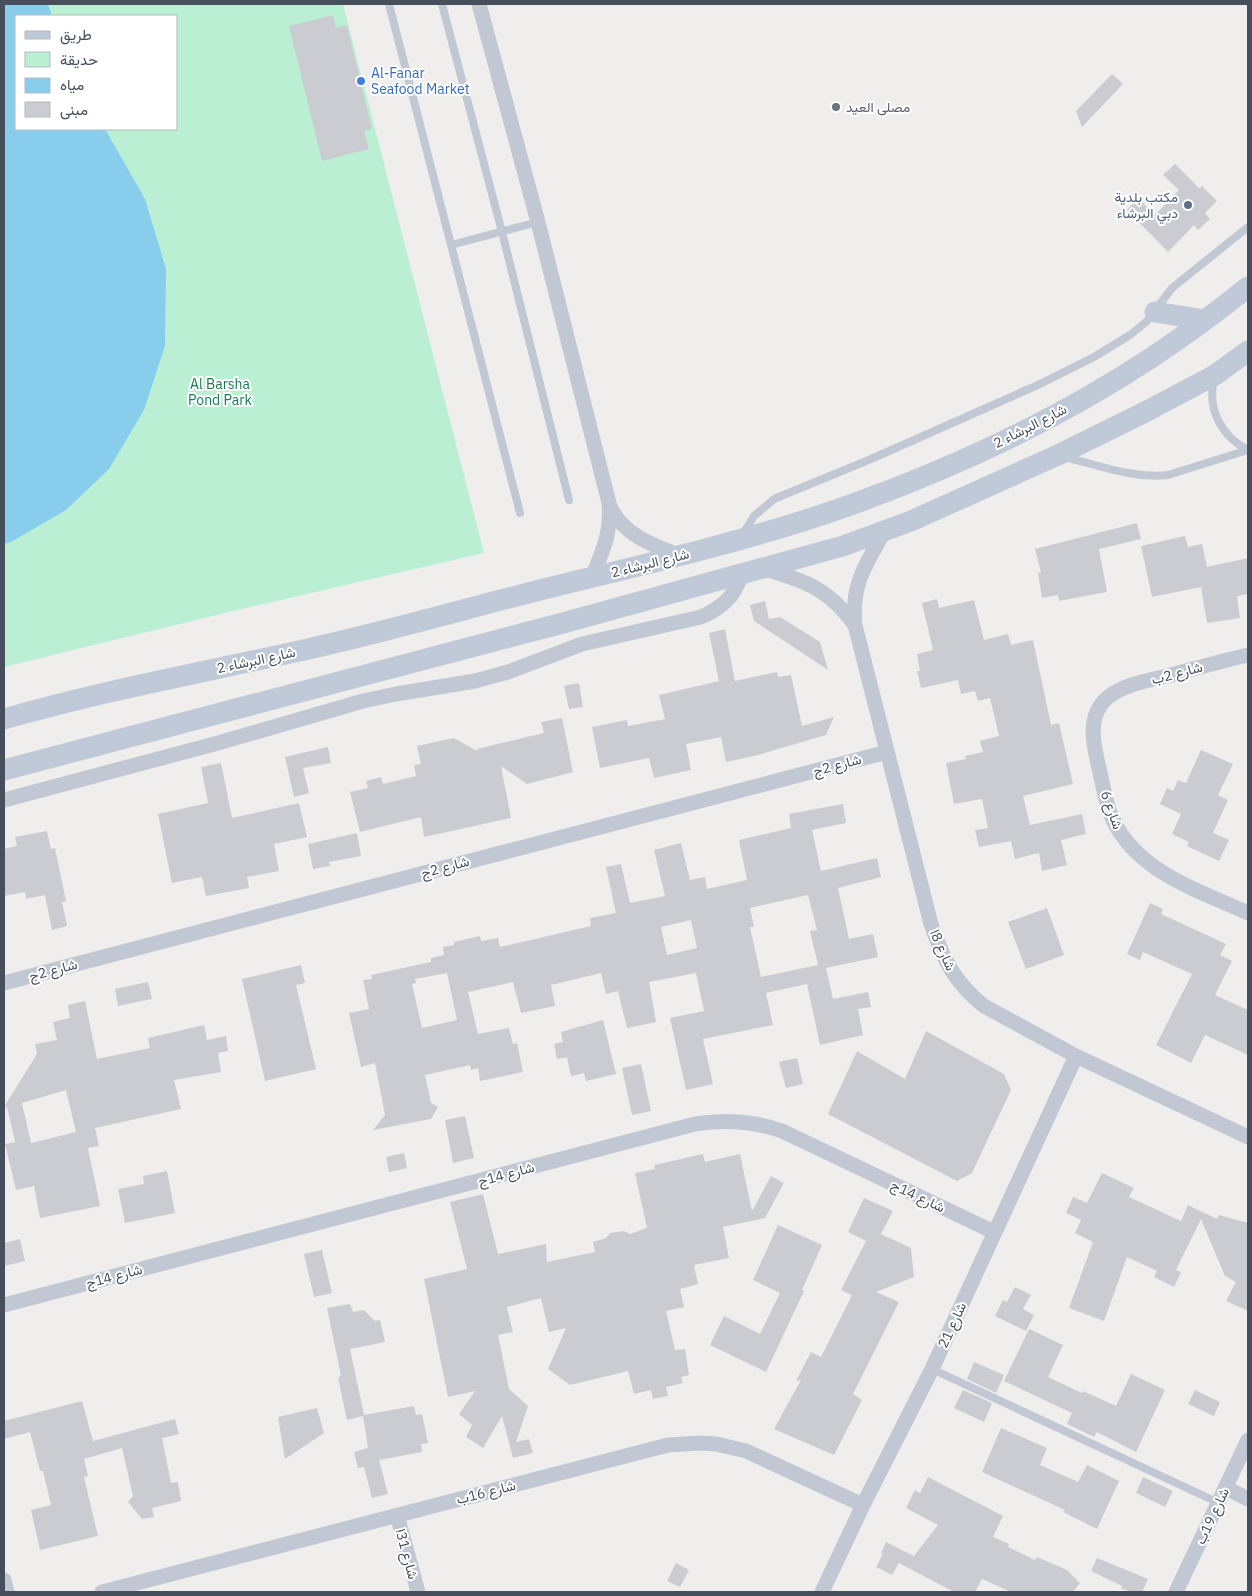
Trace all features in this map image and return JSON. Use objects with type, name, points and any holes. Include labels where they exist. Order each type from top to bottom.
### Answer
[{"type":"street","points":[[479,4],[538,222],[609,503],[608,535],[592,578]]},
{"type":"street","name":"شارع البرشاء 2","points":[[4,719],[112,690],[380,632],[680,556],[790,525],[855,503],[927,475],[1042,421],[1153,357],[1248,287]]},
{"type":"street","points":[[1155,312],[1205,320]]},
{"type":"street","points":[[4,770],[741,575],[843,546],[884,532],[1058,455],[1148,411],[1215,375],[1248,352]]},
{"type":"street","points":[[609,503],[621,524],[638,538],[680,556]]},
{"type":"street","name":"شارع 8ا","points":[[884,532],[858,579],[854,602],[855,625],[931,924],[951,971],[960,984],[984,1006],[1076,1056],[1248,1137]]},
{"type":"street","name":"شارع 8ا","points":[[765,568],[813,585],[836,603],[855,625]]},
{"type":"street","points":[[4,800],[218,743],[363,701],[475,681],[508,672],[582,644],[688,621],[707,614],[724,604],[735,591],[741,575]]},
{"type":"street","name":"شارع 2ب","points":[[1107,698],[1144,682],[1248,655]]},
{"type":"street","name":"شارع 6","points":[[1107,698],[1096,714],[1092,732],[1093,742],[1109,810],[1122,836],[1141,858],[1154,868],[1248,913]]},
{"type":"street","name":"شارع 2ج","points":[[4,982],[887,752]]},
{"type":"street","name":"شارع 21","points":[[822,1592],[863,1505],[932,1369],[1076,1056]]},
{"type":"street","name":"شارع 14ج","points":[[4,1305],[695,1124],[725,1120],[754,1123],[782,1131],[994,1232]]},
{"type":"street","name":"شارع 19ب","points":[[1176,1592],[1248,1440]]},
{"type":"street","name":"شارع 16ب","points":[[102,1592],[668,1445],[684,1443],[716,1444],[746,1451],[863,1505]]},
{"type":"street","points":[[1226,1488],[1248,1499]]},
{"type":"street","name":"شارع 31ا","points":[[397,1515],[418,1592]]},
{"type":"street","points":[[4,1580],[7,1592]]},
{"type":"lane","points":[[389,4],[520,513]]},
{"type":"lane","points":[[442,4],[502,232],[569,500]]},
{"type":"lane","points":[[450,245],[538,222]]},
{"type":"lane","points":[[741,539],[754,516],[774,499],[955,422],[1066,371],[1130,335],[1155,312],[1172,288],[1248,227]]},
{"type":"lane","points":[[1215,375],[1212,384],[1212,404],[1219,424],[1231,439],[1248,450]]},
{"type":"lane","points":[[1058,455],[1132,474],[1156,476],[1168,475],[1248,450]]},
{"type":"lane","points":[[932,1369],[1219,1503]]},
{"type":"green space","name":"Al Barsha Pond Park","points":[[4,4],[343,4],[484,553],[233,611],[4,667]]},
{"type":"water","points":[[4,4],[48,4],[52,15],[15,15],[15,130],[106,130],[145,199],[166,269],[165,346],[144,410],[109,469],[66,510],[11,542],[4,544]]},
{"type":"building","points":[[333,15],[336,28],[347,25],[372,129],[364,131],[369,149],[322,161],[289,26]]},
{"type":"building","points":[[1112,74],[1123,84],[1082,127],[1076,111]]},
{"type":"building","name":"مكتب بلدية دبي البرشاء","points":[[1175,164],[1199,188],[1202,186],[1217,201],[1205,213],[1210,219],[1198,230],[1194,225],[1168,252],[1127,210],[1138,198],[1155,215],[1179,190],[1163,175]]},
{"type":"building","points":[[1137,523],[1141,539],[1099,549],[1107,592],[1059,601],[1058,595],[1042,598],[1038,573],[1041,572],[1035,549]]},
{"type":"building","points":[[1185,536],[1188,547],[1202,544],[1207,567],[1248,558],[1248,594],[1237,596],[1240,618],[1207,623],[1201,587],[1152,597],[1141,546]]},
{"type":"building","points":[[937,599],[939,608],[974,600],[984,640],[1008,634],[1011,645],[1033,640],[1051,725],[1059,723],[1073,784],[1023,796],[1030,825],[1082,814],[1086,834],[1061,840],[1067,865],[1042,871],[1039,853],[1015,859],[1011,841],[979,847],[975,830],[988,828],[982,799],[954,804],[946,763],[966,759],[965,756],[983,752],[980,741],[999,736],[990,698],[978,701],[975,691],[961,694],[958,680],[921,688],[917,671],[920,671],[917,654],[933,650],[922,603]]},
{"type":"building","points":[[765,601],[769,619],[780,617],[820,642],[828,670],[754,621],[750,605]]},
{"type":"building","points":[[725,629],[735,681],[777,672],[778,677],[791,675],[802,726],[834,717],[826,735],[758,755],[726,762],[721,737],[686,744],[691,770],[654,778],[649,758],[600,768],[592,727],[627,720],[628,726],[665,719],[659,695],[719,681],[709,633]]},
{"type":"building","points":[[579,683],[583,707],[569,709],[564,686]]},
{"type":"building","points":[[562,718],[573,772],[527,784],[501,766],[511,818],[424,837],[421,817],[360,832],[350,792],[368,788],[366,781],[381,777],[383,784],[416,776],[414,765],[421,764],[417,746],[454,738],[477,751],[477,749],[544,733],[541,722]]},
{"type":"building","points":[[328,747],[331,763],[303,768],[309,793],[294,797],[285,757]]},
{"type":"building","points":[[1201,750],[1233,764],[1218,795],[1228,800],[1213,833],[1229,840],[1219,861],[1187,846],[1189,842],[1172,834],[1181,814],[1160,804],[1167,788],[1173,791],[1178,780],[1186,783]]},
{"type":"building","points":[[221,763],[232,818],[299,803],[307,837],[274,844],[279,871],[247,877],[249,888],[206,896],[202,877],[172,883],[158,814],[208,803],[201,767]]},
{"type":"building","points":[[843,804],[846,823],[812,830],[821,871],[877,858],[881,877],[838,888],[849,939],[873,934],[878,957],[826,968],[833,999],[868,992],[871,1007],[858,1009],[863,1035],[820,1045],[807,984],[766,993],[773,1025],[703,1039],[713,1084],[686,1090],[670,1018],[704,1011],[696,973],[649,982],[656,1022],[627,1028],[618,991],[606,994],[601,973],[551,985],[555,1006],[521,1013],[513,982],[468,992],[478,1034],[509,1028],[513,1044],[517,1043],[523,1072],[480,1081],[478,1068],[471,1070],[470,1065],[425,1075],[431,1103],[438,1107],[431,1119],[373,1130],[385,1115],[375,1063],[361,1067],[349,1013],[369,1009],[363,980],[372,979],[371,975],[431,962],[431,958],[444,955],[443,947],[454,945],[454,942],[480,936],[481,941],[498,938],[500,947],[591,926],[590,918],[616,913],[606,867],[621,864],[630,903],[665,896],[654,850],[681,843],[690,880],[705,877],[707,889],[747,880],[739,840],[791,828],[789,814]],"holes":[[[808,895],[817,930],[810,931],[818,965],[761,977],[750,927],[754,927],[750,908]],[[691,920],[697,948],[667,955],[661,927]],[[447,973],[457,1020],[422,1028],[412,984],[416,983],[415,979]]]},
{"type":"building","points":[[47,831],[51,849],[55,848],[66,901],[62,902],[67,926],[52,930],[45,895],[26,899],[25,892],[4,896],[4,849],[17,846],[15,837]]},
{"type":"building","points":[[357,833],[361,856],[329,862],[330,866],[313,869],[308,844]]},
{"type":"building","points":[[1150,903],[1163,909],[1161,914],[1226,944],[1220,955],[1232,961],[1215,995],[1248,1010],[1248,1055],[1205,1035],[1191,1063],[1156,1045],[1192,974],[1143,952],[1140,960],[1127,954]]},
{"type":"building","points":[[1047,908],[1064,955],[1026,969],[1008,922]]},
{"type":"building","points":[[301,965],[305,983],[296,985],[316,1069],[265,1081],[242,979]]},
{"type":"building","points":[[148,982],[152,999],[118,1006],[115,989]]},
{"type":"building","points":[[85,1001],[97,1059],[150,1048],[148,1038],[204,1025],[207,1040],[226,1036],[228,1051],[218,1053],[221,1072],[174,1080],[181,1109],[95,1128],[99,1146],[88,1148],[100,1206],[40,1218],[34,1186],[16,1190],[5,1144],[15,1142],[7,1107],[4,1107],[37,1054],[35,1044],[57,1040],[53,1022],[70,1018],[68,1005]],"holes":[[[66,1090],[76,1132],[31,1143],[22,1103]]]},
{"type":"building","points":[[603,1020],[616,1074],[586,1081],[584,1073],[571,1076],[567,1057],[557,1059],[554,1044],[563,1042],[561,1032]]},
{"type":"building","points":[[926,1031],[1004,1074],[1011,1090],[972,1173],[957,1181],[828,1114],[857,1051],[905,1079]]},
{"type":"building","points":[[797,1058],[803,1084],[786,1088],[779,1062]]},
{"type":"building","points":[[641,1064],[651,1111],[632,1115],[622,1068]]},
{"type":"building","points":[[465,1116],[474,1158],[453,1163],[445,1120]]},
{"type":"building","points":[[404,1153],[407,1168],[389,1172],[386,1157]]},
{"type":"building","points":[[703,1154],[705,1162],[740,1154],[752,1211],[771,1176],[784,1183],[765,1218],[723,1227],[729,1258],[694,1265],[698,1284],[680,1289],[684,1307],[666,1311],[675,1350],[685,1349],[689,1375],[681,1377],[683,1383],[666,1387],[668,1396],[653,1399],[651,1390],[634,1394],[628,1371],[570,1385],[548,1369],[566,1328],[549,1332],[541,1298],[507,1307],[513,1332],[498,1335],[509,1389],[528,1406],[516,1442],[529,1439],[533,1453],[513,1458],[502,1416],[483,1448],[466,1437],[472,1425],[459,1414],[475,1391],[448,1397],[424,1279],[467,1269],[450,1202],[483,1194],[498,1254],[546,1244],[547,1262],[595,1252],[593,1242],[606,1238],[610,1233],[624,1231],[630,1234],[647,1228],[635,1173],[655,1169],[654,1165]]},
{"type":"building","points":[[167,1171],[175,1213],[125,1223],[118,1189],[144,1184],[143,1176]]},
{"type":"building","points":[[1102,1173],[1134,1188],[1129,1197],[1181,1221],[1188,1205],[1217,1219],[1219,1215],[1248,1223],[1248,1311],[1226,1301],[1236,1282],[1225,1276],[1201,1219],[1176,1270],[1181,1272],[1174,1287],[1154,1277],[1157,1271],[1127,1257],[1104,1321],[1069,1308],[1093,1242],[1075,1233],[1081,1220],[1066,1213],[1073,1197],[1087,1203]]},
{"type":"building","points":[[864,1198],[893,1211],[881,1234],[911,1248],[914,1277],[876,1292],[899,1302],[853,1394],[862,1400],[834,1455],[774,1429],[801,1380],[796,1381],[811,1352],[821,1357],[852,1295],[841,1290],[866,1241],[848,1232]]},
{"type":"building","points":[[778,1225],[822,1245],[802,1290],[804,1291],[766,1372],[710,1345],[724,1316],[760,1334],[780,1293],[753,1280]]},
{"type":"building","points":[[20,1239],[25,1261],[4,1266],[4,1243]]},
{"type":"building","points":[[322,1250],[332,1293],[314,1297],[304,1254]]},
{"type":"building","points":[[1015,1287],[1031,1295],[1023,1309],[1034,1315],[1026,1331],[995,1316],[1003,1300],[1007,1302]]},
{"type":"building","points":[[350,1304],[353,1312],[364,1310],[375,1321],[380,1320],[385,1342],[350,1349],[364,1415],[414,1406],[416,1415],[422,1414],[428,1443],[421,1444],[422,1452],[379,1460],[388,1494],[372,1498],[364,1467],[358,1468],[354,1452],[368,1448],[363,1416],[347,1420],[338,1377],[341,1376],[327,1308]]},
{"type":"building","points":[[1029,1329],[1063,1345],[1048,1377],[1082,1393],[1083,1391],[1116,1406],[1131,1374],[1165,1390],[1136,1452],[1097,1432],[1094,1437],[1067,1424],[1072,1413],[1004,1381]]},
{"type":"building","points":[[974,1362],[1004,1375],[996,1393],[967,1379]]},
{"type":"building","points":[[963,1390],[992,1403],[984,1422],[954,1408]]},
{"type":"building","points":[[1195,1390],[1220,1402],[1214,1416],[1188,1404]]},
{"type":"building","points":[[82,1401],[93,1441],[175,1419],[179,1434],[162,1438],[171,1483],[178,1482],[181,1501],[152,1508],[154,1517],[142,1519],[128,1502],[133,1496],[122,1448],[84,1459],[88,1476],[84,1477],[98,1536],[40,1550],[31,1510],[51,1505],[43,1471],[40,1471],[30,1432],[4,1439],[4,1421]]},
{"type":"building","points":[[317,1408],[324,1433],[285,1459],[278,1417]]},
{"type":"building","points":[[1001,1428],[1047,1448],[1040,1465],[1078,1482],[1087,1465],[1119,1481],[1097,1529],[1063,1512],[1065,1510],[982,1472]]},
{"type":"building","points":[[928,1477],[1003,1516],[993,1537],[1009,1544],[1008,1547],[1035,1560],[1037,1557],[1067,1570],[1080,1583],[1073,1592],[1011,1592],[982,1579],[975,1592],[954,1592],[899,1563],[892,1575],[876,1567],[883,1554],[881,1553],[886,1542],[914,1556],[938,1525],[906,1508],[915,1490],[920,1493]]},
{"type":"building","points":[[1143,1477],[1173,1491],[1165,1507],[1136,1493]]},
{"type":"building","points":[[1097,1558],[1148,1579],[1142,1592],[1131,1592],[1121,1588],[1122,1586],[1091,1571]]},
{"type":"building","points":[[676,1563],[689,1570],[680,1587],[667,1581]]},
{"type":"place","name":"Al-Fanar Seafood Market","points":[[361,81]]},
{"type":"place","name":"مصلى العيد","points":[[836,107]]},
{"type":"place","name":"مكتب بلدية دبي البرشاء","points":[[1188,205]]}]
